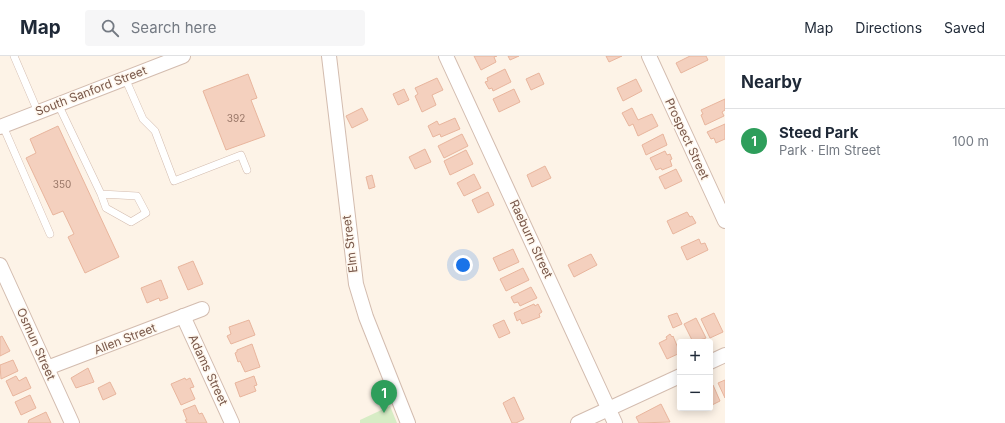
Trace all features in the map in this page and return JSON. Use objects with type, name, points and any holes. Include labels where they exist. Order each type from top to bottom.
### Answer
[{"type":"street","name":"South Sanford Street","points":[[1,126],[183,56]]},
{"type":"street","name":"Elm Street","points":[[329,56],[356,284],[366,317],[408,423]]},
{"type":"street","name":"Raeburn Street","points":[[446,56],[615,423]]},
{"type":"street","name":"Prospect Street","points":[[649,56],[725,221]]},
{"type":"street","name":"Osmun Street","points":[[0,264],[72,423]]},
{"type":"street","name":"Allen Street","points":[[47,368],[202,309]]},
{"type":"street","name":"Adams Street","points":[[183,316],[232,423]]},
{"type":"street","points":[[713,361],[725,355]]},
{"type":"street","points":[[578,423],[677,377]]},
{"type":"lane","points":[[14,56],[38,112]]},
{"type":"lane","points":[[125,78],[143,119],[155,132],[174,181],[241,155],[246,170]]},
{"type":"lane","points":[[58,104],[101,194],[106,208],[131,222],[146,213],[137,196],[101,194]]},
{"type":"lane","points":[[1,126],[50,234]]},
{"type":"green space","points":[[390,406],[397,423],[360,423],[360,420]]},
{"type":"building","points":[[474,56],[497,56],[494,57],[496,62],[481,70]]},
{"type":"building","points":[[508,56],[519,56],[510,60]]},
{"type":"building","points":[[606,56],[622,56],[609,62]]},
{"type":"building","points":[[690,56],[706,56],[708,60],[681,73],[676,63]]},
{"type":"building","points":[[505,69],[511,82],[493,91],[492,88],[489,89],[485,82],[488,81],[487,78]]},
{"type":"building","points":[[539,73],[544,84],[531,90],[526,79]]},
{"type":"building","points":[[248,74],[257,98],[251,100],[265,136],[226,150],[203,91]]},
{"type":"building","points":[[437,78],[443,90],[432,95],[436,105],[422,112],[415,96],[418,94],[415,88]]},
{"type":"building","points":[[636,79],[642,91],[623,101],[617,88]]},
{"type":"building","points":[[404,89],[409,100],[398,105],[393,94]]},
{"type":"building","points":[[514,89],[520,102],[499,112],[493,99]]},
{"type":"building","points":[[725,99],[725,110],[722,112],[724,116],[705,125],[701,115],[703,114],[701,110]]},
{"type":"building","points":[[362,108],[368,120],[352,128],[346,116]]},
{"type":"building","points":[[632,108],[638,120],[652,114],[658,126],[638,136],[633,124],[629,126],[622,113]]},
{"type":"building","points":[[455,118],[460,129],[441,137],[440,134],[433,137],[428,126],[437,121],[439,125]]},
{"type":"building","points":[[725,124],[725,139],[716,143],[714,138],[711,139],[707,132]]},
{"type":"building","points":[[58,126],[119,257],[85,273],[68,237],[74,234],[63,211],[53,215],[26,158],[36,153],[30,139]]},
{"type":"building","points":[[462,134],[468,146],[444,158],[438,146]]},
{"type":"building","points":[[663,134],[667,145],[646,155],[642,145]]},
{"type":"building","points":[[425,149],[431,162],[415,169],[409,157]]},
{"type":"building","points":[[466,150],[473,164],[450,175],[444,161]]},
{"type":"building","points":[[665,151],[667,155],[670,154],[672,166],[662,170],[661,168],[656,170],[650,158]]},
{"type":"building","points":[[545,166],[551,178],[532,187],[527,175]]},
{"type":"building","points":[[676,169],[682,181],[665,189],[659,177]]},
{"type":"building","points":[[474,174],[481,188],[464,196],[457,183]]},
{"type":"building","points":[[372,175],[375,187],[369,189],[366,177]]},
{"type":"building","points":[[488,192],[494,205],[478,213],[472,200]]},
{"type":"building","points":[[687,212],[690,217],[692,216],[696,223],[673,234],[667,221]]},
{"type":"building","points":[[699,239],[701,244],[705,243],[708,250],[687,260],[681,247]]},
{"type":"building","points":[[513,249],[519,262],[499,271],[493,258]]},
{"type":"building","points":[[591,254],[597,265],[574,277],[568,265]]},
{"type":"building","points":[[193,261],[203,284],[188,290],[178,267]]},
{"type":"building","points":[[523,268],[529,280],[506,291],[500,279]]},
{"type":"building","points":[[161,280],[168,298],[160,301],[159,298],[147,303],[141,288]]},
{"type":"building","points":[[531,287],[537,298],[520,306],[518,302],[514,303],[511,297]]},
{"type":"building","points":[[534,304],[535,306],[538,304],[542,312],[539,314],[540,317],[522,324],[520,319],[517,321],[514,313]]},
{"type":"building","points":[[677,313],[682,324],[673,328],[668,316]]},
{"type":"building","points":[[714,313],[723,332],[710,338],[701,319]]},
{"type":"building","points":[[696,318],[706,338],[692,339],[684,324]]},
{"type":"building","points":[[249,320],[255,335],[231,344],[227,336],[231,334],[229,327]]},
{"type":"building","points":[[504,320],[510,333],[499,338],[493,325]]},
{"type":"building","points":[[670,334],[672,337],[673,336],[677,346],[677,354],[667,359],[659,343],[667,339],[666,337]]},
{"type":"building","points":[[2,336],[10,351],[0,356],[0,337]]},
{"type":"building","points":[[252,344],[260,367],[245,372],[240,361],[238,362],[235,353],[237,350]]},
{"type":"building","points":[[13,360],[18,371],[1,379],[0,365]]},
{"type":"building","points":[[88,368],[94,382],[76,388],[71,378]]},
{"type":"building","points":[[16,376],[19,381],[26,377],[31,388],[13,396],[6,381]]},
{"type":"building","points":[[254,376],[257,385],[254,386],[256,391],[240,397],[235,383]]},
{"type":"building","points":[[185,378],[186,380],[190,378],[194,387],[190,388],[195,399],[181,405],[171,384]]},
{"type":"building","points":[[725,380],[725,398],[718,383]]},
{"type":"building","points":[[110,382],[116,394],[103,400],[98,388]]},
{"type":"building","points":[[713,385],[720,401],[713,404]]},
{"type":"building","points":[[30,395],[36,408],[21,415],[15,402]]},
{"type":"building","points":[[514,397],[524,419],[516,423],[512,423],[503,403]]},
{"type":"building","points":[[661,404],[670,422],[639,423],[636,417]]},
{"type":"building","points":[[195,405],[199,414],[202,413],[207,423],[187,423],[185,420],[187,420],[183,410]]},
{"type":"building","points":[[46,412],[51,423],[28,423],[29,420]]},
{"type":"place","name":"Steed Park","points":[[384,413]]}]
